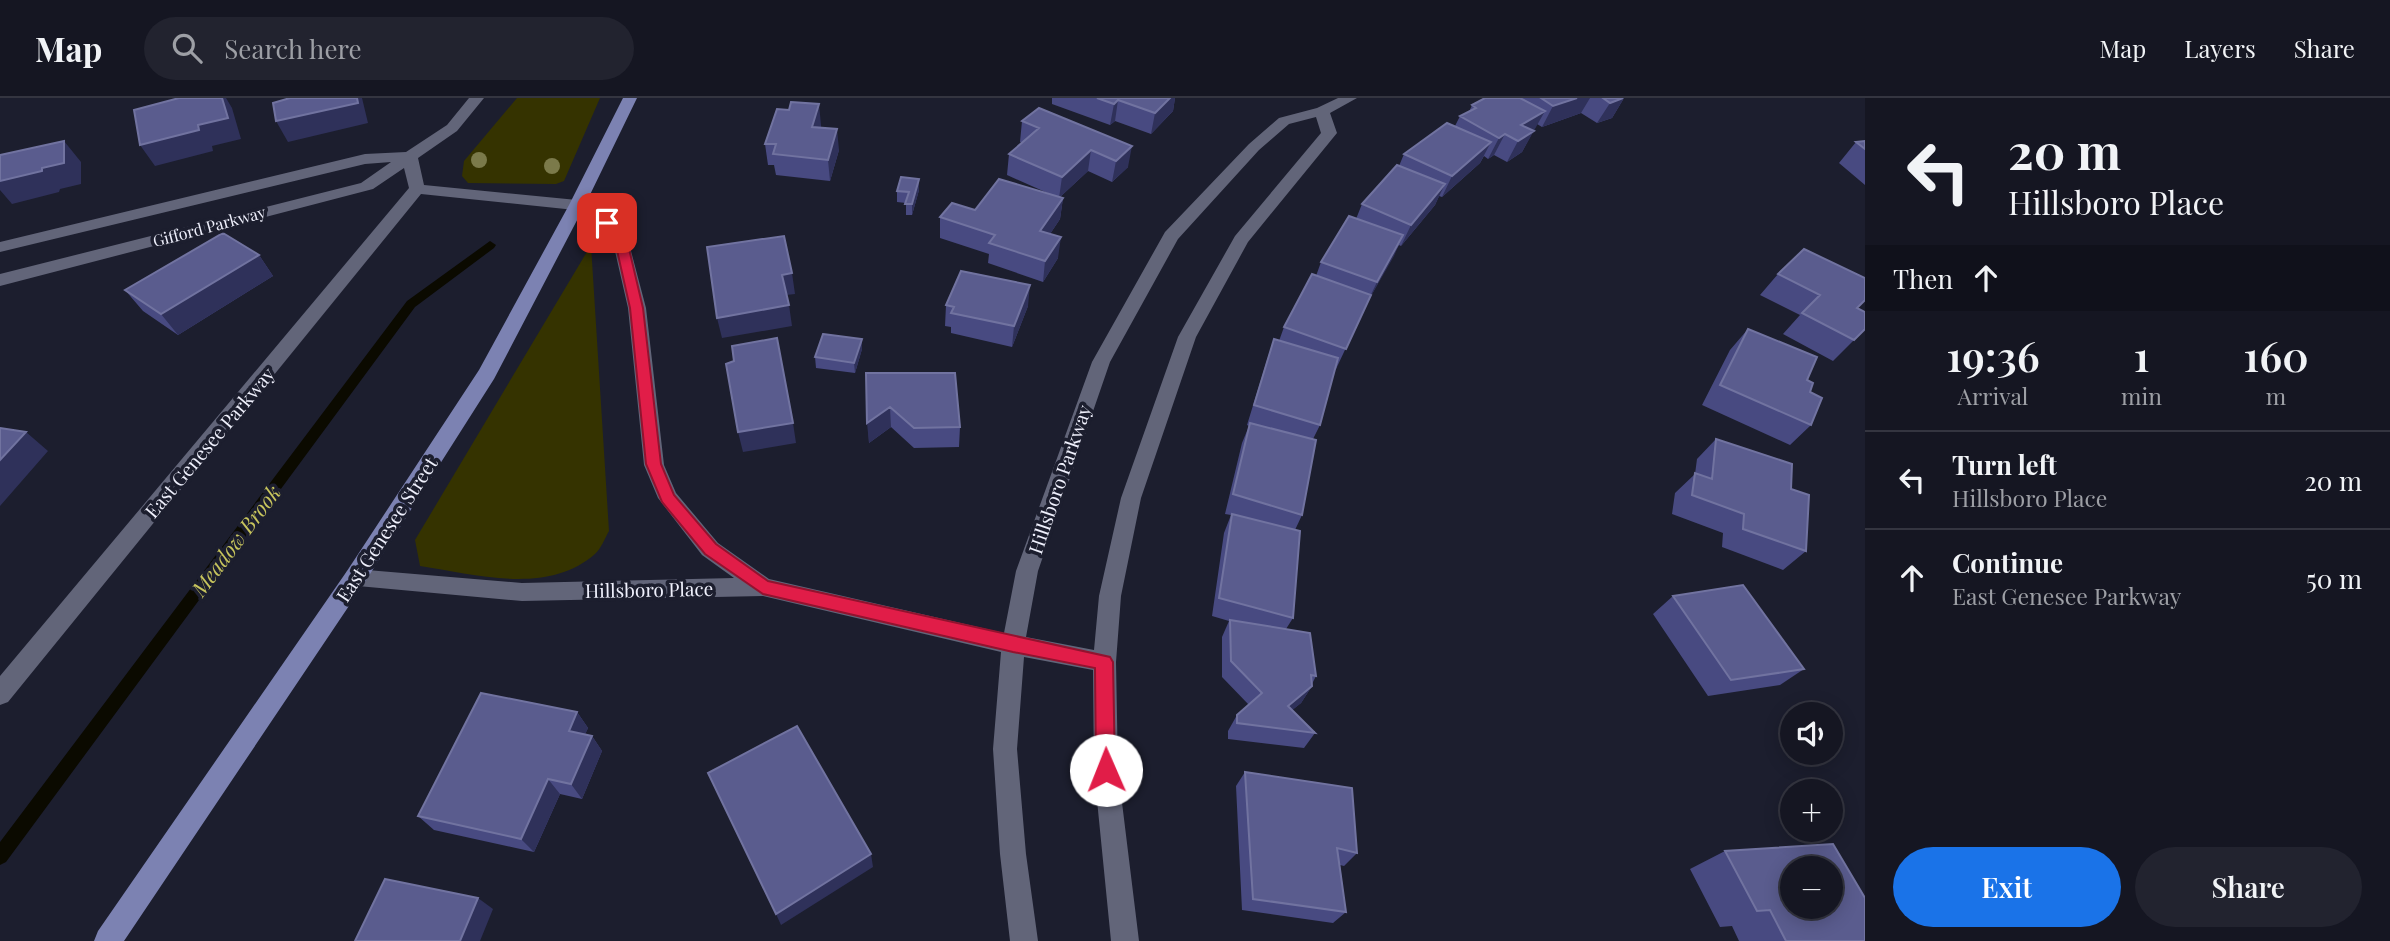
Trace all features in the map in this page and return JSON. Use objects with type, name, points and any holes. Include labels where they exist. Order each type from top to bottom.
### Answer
[{"type":"main road","name":"East Genesee Street","points":[[108,941],[355,578],[487,374],[578,205],[631,98]]},
{"type":"street","name":"Gifford Parkway","points":[[0,280],[367,186],[452,128],[477,98]]},
{"type":"street","name":"Hillsboro Parkway","points":[[1024,941],[1013,854],[1005,748],[1013,645],[1027,571],[1101,362],[1171,236],[1254,147],[1284,121],[1322,111],[1350,98]]},
{"type":"street","points":[[1125,941],[1106,770],[1104,662],[1110,596],[1131,498],[1187,337],[1241,240],[1329,133],[1322,111]]},
{"type":"street","name":"Gifford Parkway","points":[[0,247],[365,159],[410,157]]},
{"type":"street","points":[[410,157],[417,189],[578,205],[596,212],[620,236],[636,308],[653,464],[668,498],[710,549],[763,587]]},
{"type":"street","name":"East Genesee Parkway","points":[[0,694],[417,189]]},
{"type":"street","name":"Hillsboro Place","points":[[355,578],[522,592],[763,587],[1013,645],[1104,662]]},
{"type":"shaded area","points":[[517,98],[600,98],[564,181],[556,184],[468,183],[462,176],[464,161]]},
{"type":"shaded area","points":[[591,245],[609,531],[603,543],[595,554],[576,567],[555,575],[533,578],[487,577],[420,566],[415,540]]},
{"type":"building","points":[[179,98],[222,98],[228,118],[198,125],[199,130],[140,145],[134,110]]},
{"type":"building","points":[[290,98],[357,98],[358,103],[276,121],[273,103]]},
{"type":"building","points":[[1097,98],[1170,98],[1155,113],[1118,100],[1114,104]]},
{"type":"building","points":[[1485,98],[1520,98],[1545,111],[1521,125],[1534,131],[1518,141],[1505,134],[1499,138],[1460,116],[1476,108],[1472,105]]},
{"type":"building","points":[[1541,98],[1577,98],[1553,106]]},
{"type":"building","points":[[1603,98],[1623,98],[1610,103]]},
{"type":"building","points":[[791,102],[819,104],[812,127],[837,129],[828,160],[773,154],[776,144],[765,144],[777,109],[789,110]]},
{"type":"building","points":[[1039,108],[1132,146],[1116,161],[1091,150],[1062,177],[1009,154],[1039,128],[1022,121]]},
{"type":"building","points":[[1447,123],[1491,142],[1452,176],[1404,154]]},
{"type":"building","points":[[64,141],[64,163],[0,181],[0,155]]},
{"type":"building","points":[[1865,141],[1865,149],[1856,142]]},
{"type":"building","points":[[1397,165],[1445,184],[1411,225],[1362,204]]},
{"type":"building","points":[[901,177],[919,179],[912,204],[905,204],[909,192],[897,191]]},
{"type":"building","points":[[999,179],[1063,198],[1040,231],[1061,237],[1045,261],[989,243],[995,235],[940,217],[952,203],[975,210]]},
{"type":"building","points":[[1349,216],[1403,235],[1377,282],[1321,262]]},
{"type":"building","points":[[223,233],[259,255],[161,314],[125,290]]},
{"type":"building","points":[[784,236],[792,273],[782,275],[789,305],[717,318],[707,247]]},
{"type":"building","points":[[1804,249],[1865,278],[1865,300],[1857,308],[1865,312],[1865,329],[1854,340],[1802,313],[1820,295],[1778,274]]},
{"type":"building","points":[[961,271],[1030,285],[1014,326],[951,313],[954,307],[946,305]]},
{"type":"building","points":[[1312,274],[1371,295],[1346,349],[1284,327]]},
{"type":"building","points":[[1748,329],[1817,357],[1807,380],[1813,383],[1810,392],[1822,398],[1811,425],[1720,385]]},
{"type":"building","points":[[823,334],[862,339],[854,363],[815,357]]},
{"type":"building","points":[[777,338],[793,423],[738,432],[726,364],[734,361],[732,346]]},
{"type":"building","points":[[1274,339],[1338,358],[1320,425],[1254,405]]},
{"type":"building","points":[[866,373],[955,373],[960,427],[914,428],[890,407],[867,423]]},
{"type":"building","points":[[1250,423],[1316,440],[1302,515],[1233,494]]},
{"type":"building","points":[[0,428],[26,432],[0,460]]},
{"type":"building","points":[[1716,439],[1792,464],[1791,489],[1809,495],[1806,551],[1743,529],[1744,514],[1692,495],[1695,473],[1712,479]]},
{"type":"building","points":[[1232,514],[1300,531],[1293,618],[1219,598]]},
{"type":"building","points":[[1743,585],[1804,669],[1731,680],[1673,596]]},
{"type":"building","points":[[1230,620],[1310,633],[1316,676],[1311,675],[1312,686],[1288,706],[1315,733],[1237,723],[1237,715],[1262,693],[1231,661]]},
{"type":"building","points":[[481,693],[577,712],[569,731],[592,736],[571,784],[548,779],[521,839],[418,816]]},
{"type":"building","points":[[797,726],[871,854],[776,914],[708,773]]},
{"type":"building","points":[[1245,772],[1352,788],[1357,853],[1337,848],[1346,912],[1253,899]]},
{"type":"building","points":[[1833,844],[1840,856],[1780,856],[1780,919],[1843,919],[1843,861],[1865,898],[1865,941],[1786,941],[1770,910],[1757,911],[1725,851]]},
{"type":"building","points":[[385,879],[478,898],[460,941],[355,941]]},
{"type":"waterway","name":"Meadow Brook","points":[[0,856],[411,304],[490,245]]},
{"type":"route","points":[[607,223],[620,236],[636,308],[653,464],[668,498],[710,549],[763,587],[1013,645],[1104,662],[1106,770]]}]
